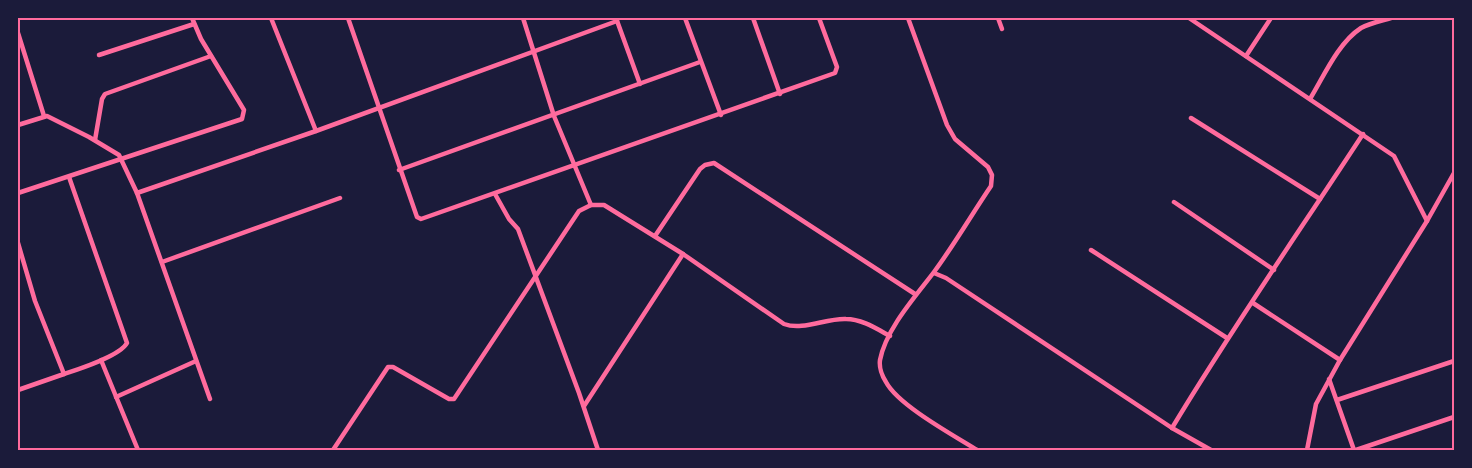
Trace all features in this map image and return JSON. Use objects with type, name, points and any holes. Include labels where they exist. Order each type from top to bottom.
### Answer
[{"type":"street","points":[[18,193],[244,117],[242,107],[211,56],[192,18]]},
{"type":"street","points":[[271,18],[316,131]]},
{"type":"street","points":[[348,18],[400,170],[419,218],[495,194],[574,164],[721,115],[780,94],[837,70],[819,18]]},
{"type":"street","points":[[523,18],[554,116],[591,205]]},
{"type":"street","points":[[685,18],[721,115]]},
{"type":"street","points":[[753,18],[780,94]]},
{"type":"street","points":[[908,18],[950,132],[955,139],[984,162],[992,175],[990,186],[934,272],[915,294],[890,336],[880,361],[886,384],[900,399],[977,450]]},
{"type":"street","points":[[998,18],[1002,29]]},
{"type":"street","points":[[1189,18],[1394,156],[1427,221]]},
{"type":"street","points":[[1246,56],[1271,18]]},
{"type":"street","points":[[1310,99],[1342,48],[1354,34],[1370,24],[1391,18]]},
{"type":"street","points":[[137,193],[316,131],[617,19],[640,84]]},
{"type":"street","points":[[99,55],[194,24]]},
{"type":"street","points":[[18,32],[44,116]]},
{"type":"street","points":[[95,140],[102,99],[105,94],[211,56]]},
{"type":"street","points":[[400,170],[700,62]]},
{"type":"street","points":[[18,125],[44,116],[56,119],[95,140],[121,158],[137,193],[210,399]]},
{"type":"street","points":[[1191,118],[1320,199]]},
{"type":"street","points":[[1172,428],[1227,338],[1253,303],[1363,134]]},
{"type":"street","points":[[655,236],[700,169],[705,165],[714,163],[915,294]]},
{"type":"street","points":[[1307,450],[1316,404],[1340,360],[1427,221],[1454,173]]},
{"type":"street","points":[[18,390],[102,360],[125,346],[127,339],[69,177]]},
{"type":"street","points":[[495,194],[509,219],[518,229],[584,406],[598,450]]},
{"type":"street","points":[[162,262],[340,198]]},
{"type":"street","points":[[1174,202],[1274,270]]},
{"type":"street","points":[[332,450],[388,366],[393,367],[449,400],[454,399],[579,211],[591,205],[604,205],[655,236],[784,324],[794,326],[846,319],[863,322],[890,336]]},
{"type":"street","points":[[18,243],[35,301],[64,374]]},
{"type":"street","points":[[1090,250],[1227,338]]},
{"type":"street","points":[[584,406],[682,254]]},
{"type":"street","points":[[934,272],[946,278],[1172,428],[1211,450]]},
{"type":"street","points":[[1253,303],[1340,360]]},
{"type":"street","points":[[102,360],[138,450]]},
{"type":"street","points":[[116,396],[196,361]]},
{"type":"street","points":[[1337,400],[1454,361]]},
{"type":"street","points":[[1330,379],[1355,450],[1454,416]]}]
